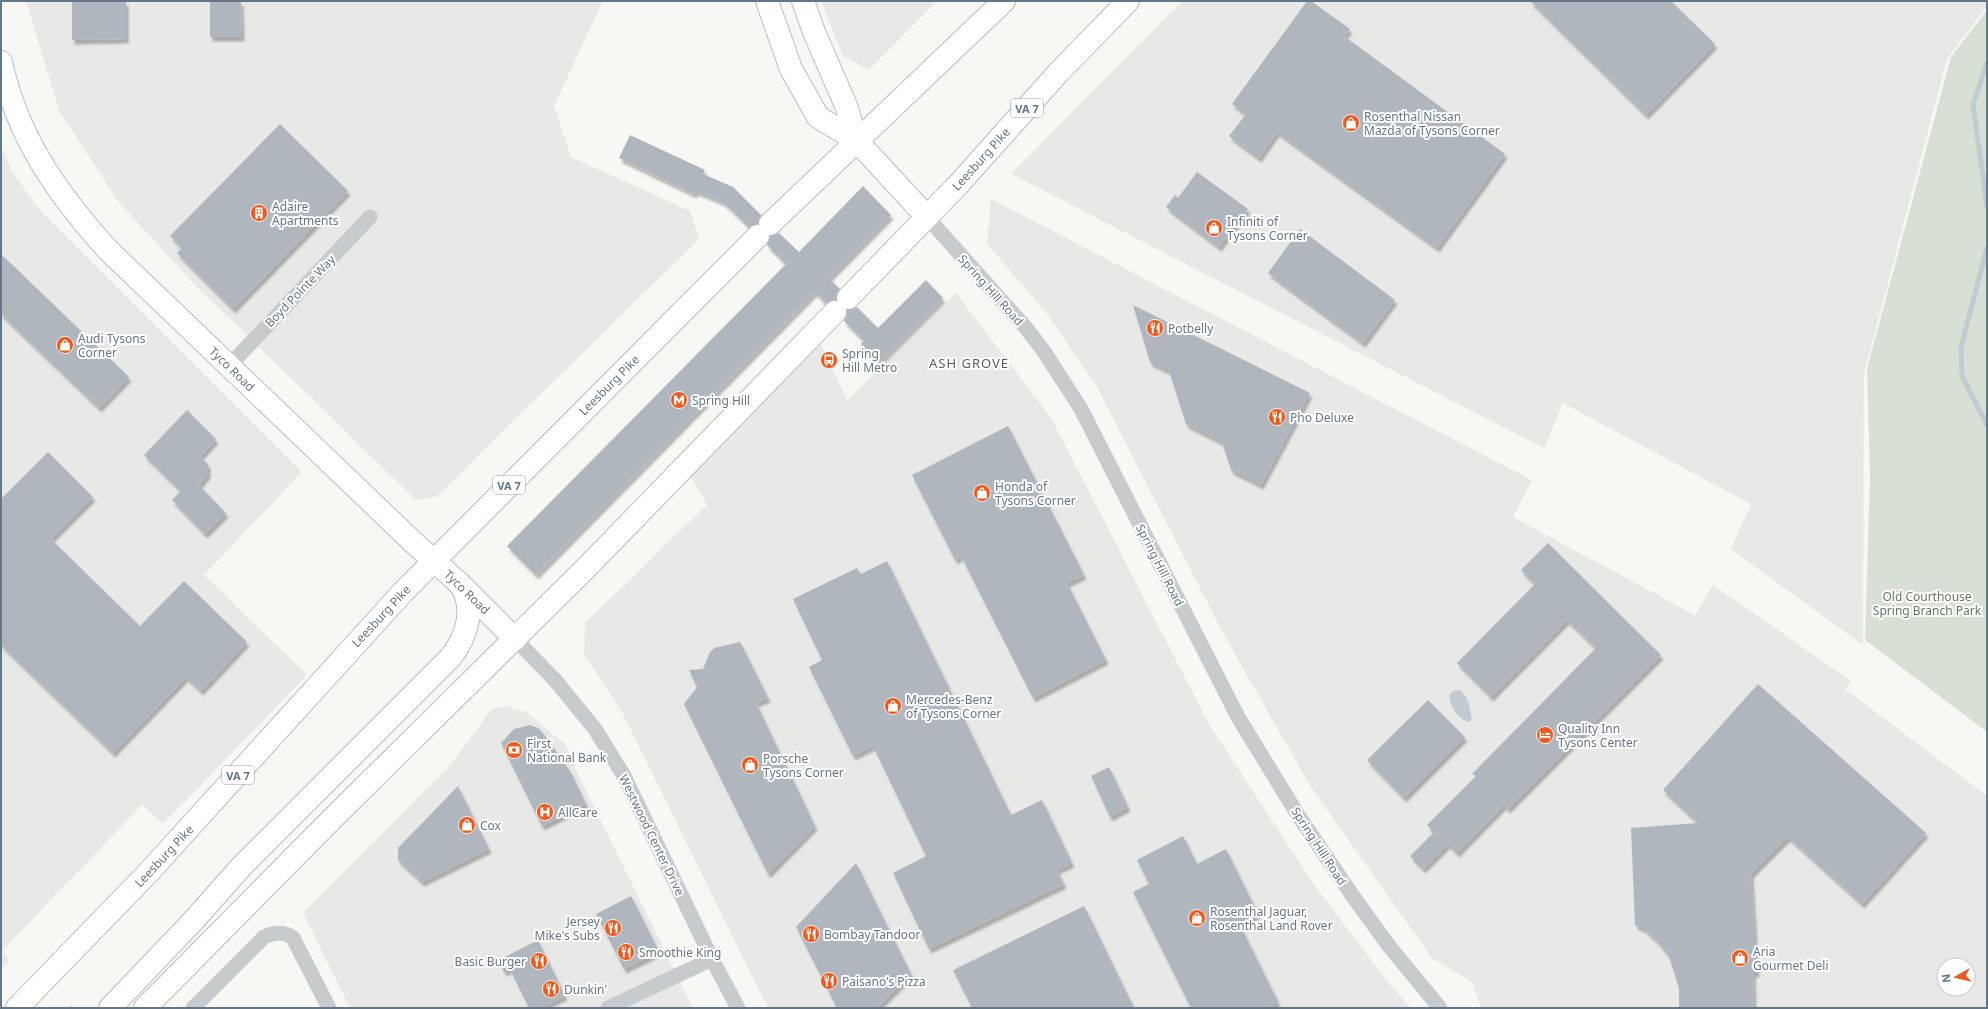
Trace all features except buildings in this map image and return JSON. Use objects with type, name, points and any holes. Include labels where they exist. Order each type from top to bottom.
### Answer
[{"type":"main road","name":"Spring Hill Road","points":[[767,1],[791,69],[811,106],[823,122],[856,140],[926,216]]},
{"type":"main road","name":"Spring Hill Road","points":[[803,1],[814,32],[847,108],[856,140]]},
{"type":"main road","name":"Leesburg Pike","points":[[17,1008],[148,874],[403,592],[764,230],[856,140],[1004,1]]},
{"type":"main road","name":"Leesburg Pike","points":[[148,1005],[334,817],[515,639],[842,305],[926,216],[957,186],[1058,73],[1128,1]]},
{"type":"main road","name":"Tyco Road","points":[[1,62],[18,118],[52,182],[78,217],[108,250],[434,561],[460,584],[515,639]]},
{"type":"main road","points":[[110,1008],[246,862],[450,658],[461,640],[470,611],[468,598],[460,584]]},
{"type":"street","name":"Spring Hill Road","points":[[926,216],[1027,329],[1045,352],[1082,410],[1238,717],[1298,815],[1352,896],[1440,1008]]},
{"type":"street","name":"Boyd Pointe Way","points":[[229,366],[370,217]]},
{"type":"street","name":"Westwood Center Drive","points":[[515,639],[555,680],[595,729],[624,776],[712,959],[738,1008]]},
{"type":"street","points":[[193,1008],[264,937],[279,932],[293,938],[329,1008]]},
{"type":"street","points":[[608,1008],[712,959]]},
{"type":"shaded area","points":[[26,1],[603,1],[554,106],[571,157],[690,211],[699,239],[436,497],[416,500],[191,281],[117,200],[59,110]]},
{"type":"shaded area","points":[[821,1],[937,1],[869,70],[843,56]]},
{"type":"shaded area","points":[[1182,1],[1987,1],[1987,6],[1947,59],[1864,374],[1863,645],[1731,549],[1751,504],[1563,403],[1544,448],[1011,174]]},
{"type":"shaded area","points":[[1,147],[12,171],[38,208],[302,472],[204,575],[307,675],[163,824],[142,805],[2,951],[10,959],[1,968]]},
{"type":"shaded area","points":[[991,199],[1532,480],[1513,517],[1695,615],[1713,585],[1851,681],[1845,689],[1987,796],[1987,1008],[1481,1008],[1472,982],[1432,958],[1311,787],[1225,637],[1096,385],[1044,310],[987,244]]},
{"type":"shaded area","points":[[956,293],[1051,418],[1210,726],[1316,887],[1390,985],[1412,1008],[768,1008],[623,714],[584,654],[585,623],[707,505],[691,476],[817,348],[821,345],[847,400]]},
{"type":"shaded area","points":[[1459,690],[1467,699],[1472,719],[1468,722],[1458,715],[1450,700],[1449,696],[1453,691]]},
{"type":"shaded area","points":[[505,706],[526,712],[566,745],[576,770],[693,1008],[350,1008],[303,913],[452,763],[491,710]]},
{"type":"green space","name":"Old Courthouse Spring Branch Park","points":[[1987,10],[1987,732],[1865,640],[1870,478],[1867,369],[1951,57]]},
{"type":"waterway","points":[[1987,63],[1973,104],[1987,207]]},
{"type":"waterway","points":[[1987,248],[1961,347],[1962,376],[1987,425]]},
{"type":"place","name":"Rosenthal Nissan Mazda of Tysons Corner","points":[[1351,123]]},
{"type":"place","name":"Adaire Apartments","points":[[259,213]]},
{"type":"place","name":"Infiniti of Tysons Corner","points":[[1214,228]]},
{"type":"place","name":"Potbelly","points":[[1155,328]]},
{"type":"place","name":"Audi Tysons Corner","points":[[65,345]]},
{"type":"place","name":"Spring Hill Metro","points":[[829,360]]},
{"type":"place","name":"Spring Hill","points":[[679,400]]},
{"type":"place","name":"Pho Deluxe","points":[[1277,417]]},
{"type":"place","name":"Honda of Tysons Corner","points":[[982,493]]},
{"type":"place","name":"Mercedes-Benz of Tysons Corner","points":[[893,706]]},
{"type":"place","name":"Quality Inn Tysons Center","points":[[1545,735]]},
{"type":"place","name":"First National Bank","points":[[514,750]]},
{"type":"place","name":"Porsche Tysons Corner","points":[[750,765]]},
{"type":"place","name":"AllCare","points":[[545,812]]},
{"type":"place","name":"Cox","points":[[467,825]]},
{"type":"place","name":"Rosenthal Jaguar, Rosenthal Land Rover","points":[[1197,918]]},
{"type":"place","name":"Jersey Mike's Subs","points":[[613,928]]},
{"type":"place","name":"Bombay Tandoor","points":[[811,934]]},
{"type":"place","name":"Smoothie King","points":[[626,952]]},
{"type":"place","name":"Aria Gourmet Deli","points":[[1740,958]]},
{"type":"place","name":"Basic Burger","points":[[539,961]]},
{"type":"place","name":"Paisano's Pizza","points":[[829,981]]},
{"type":"place","name":"Dunkin'","points":[[551,989]]},
{"type":"district","name":"ASH GROVE","points":[[969,363]]}]
